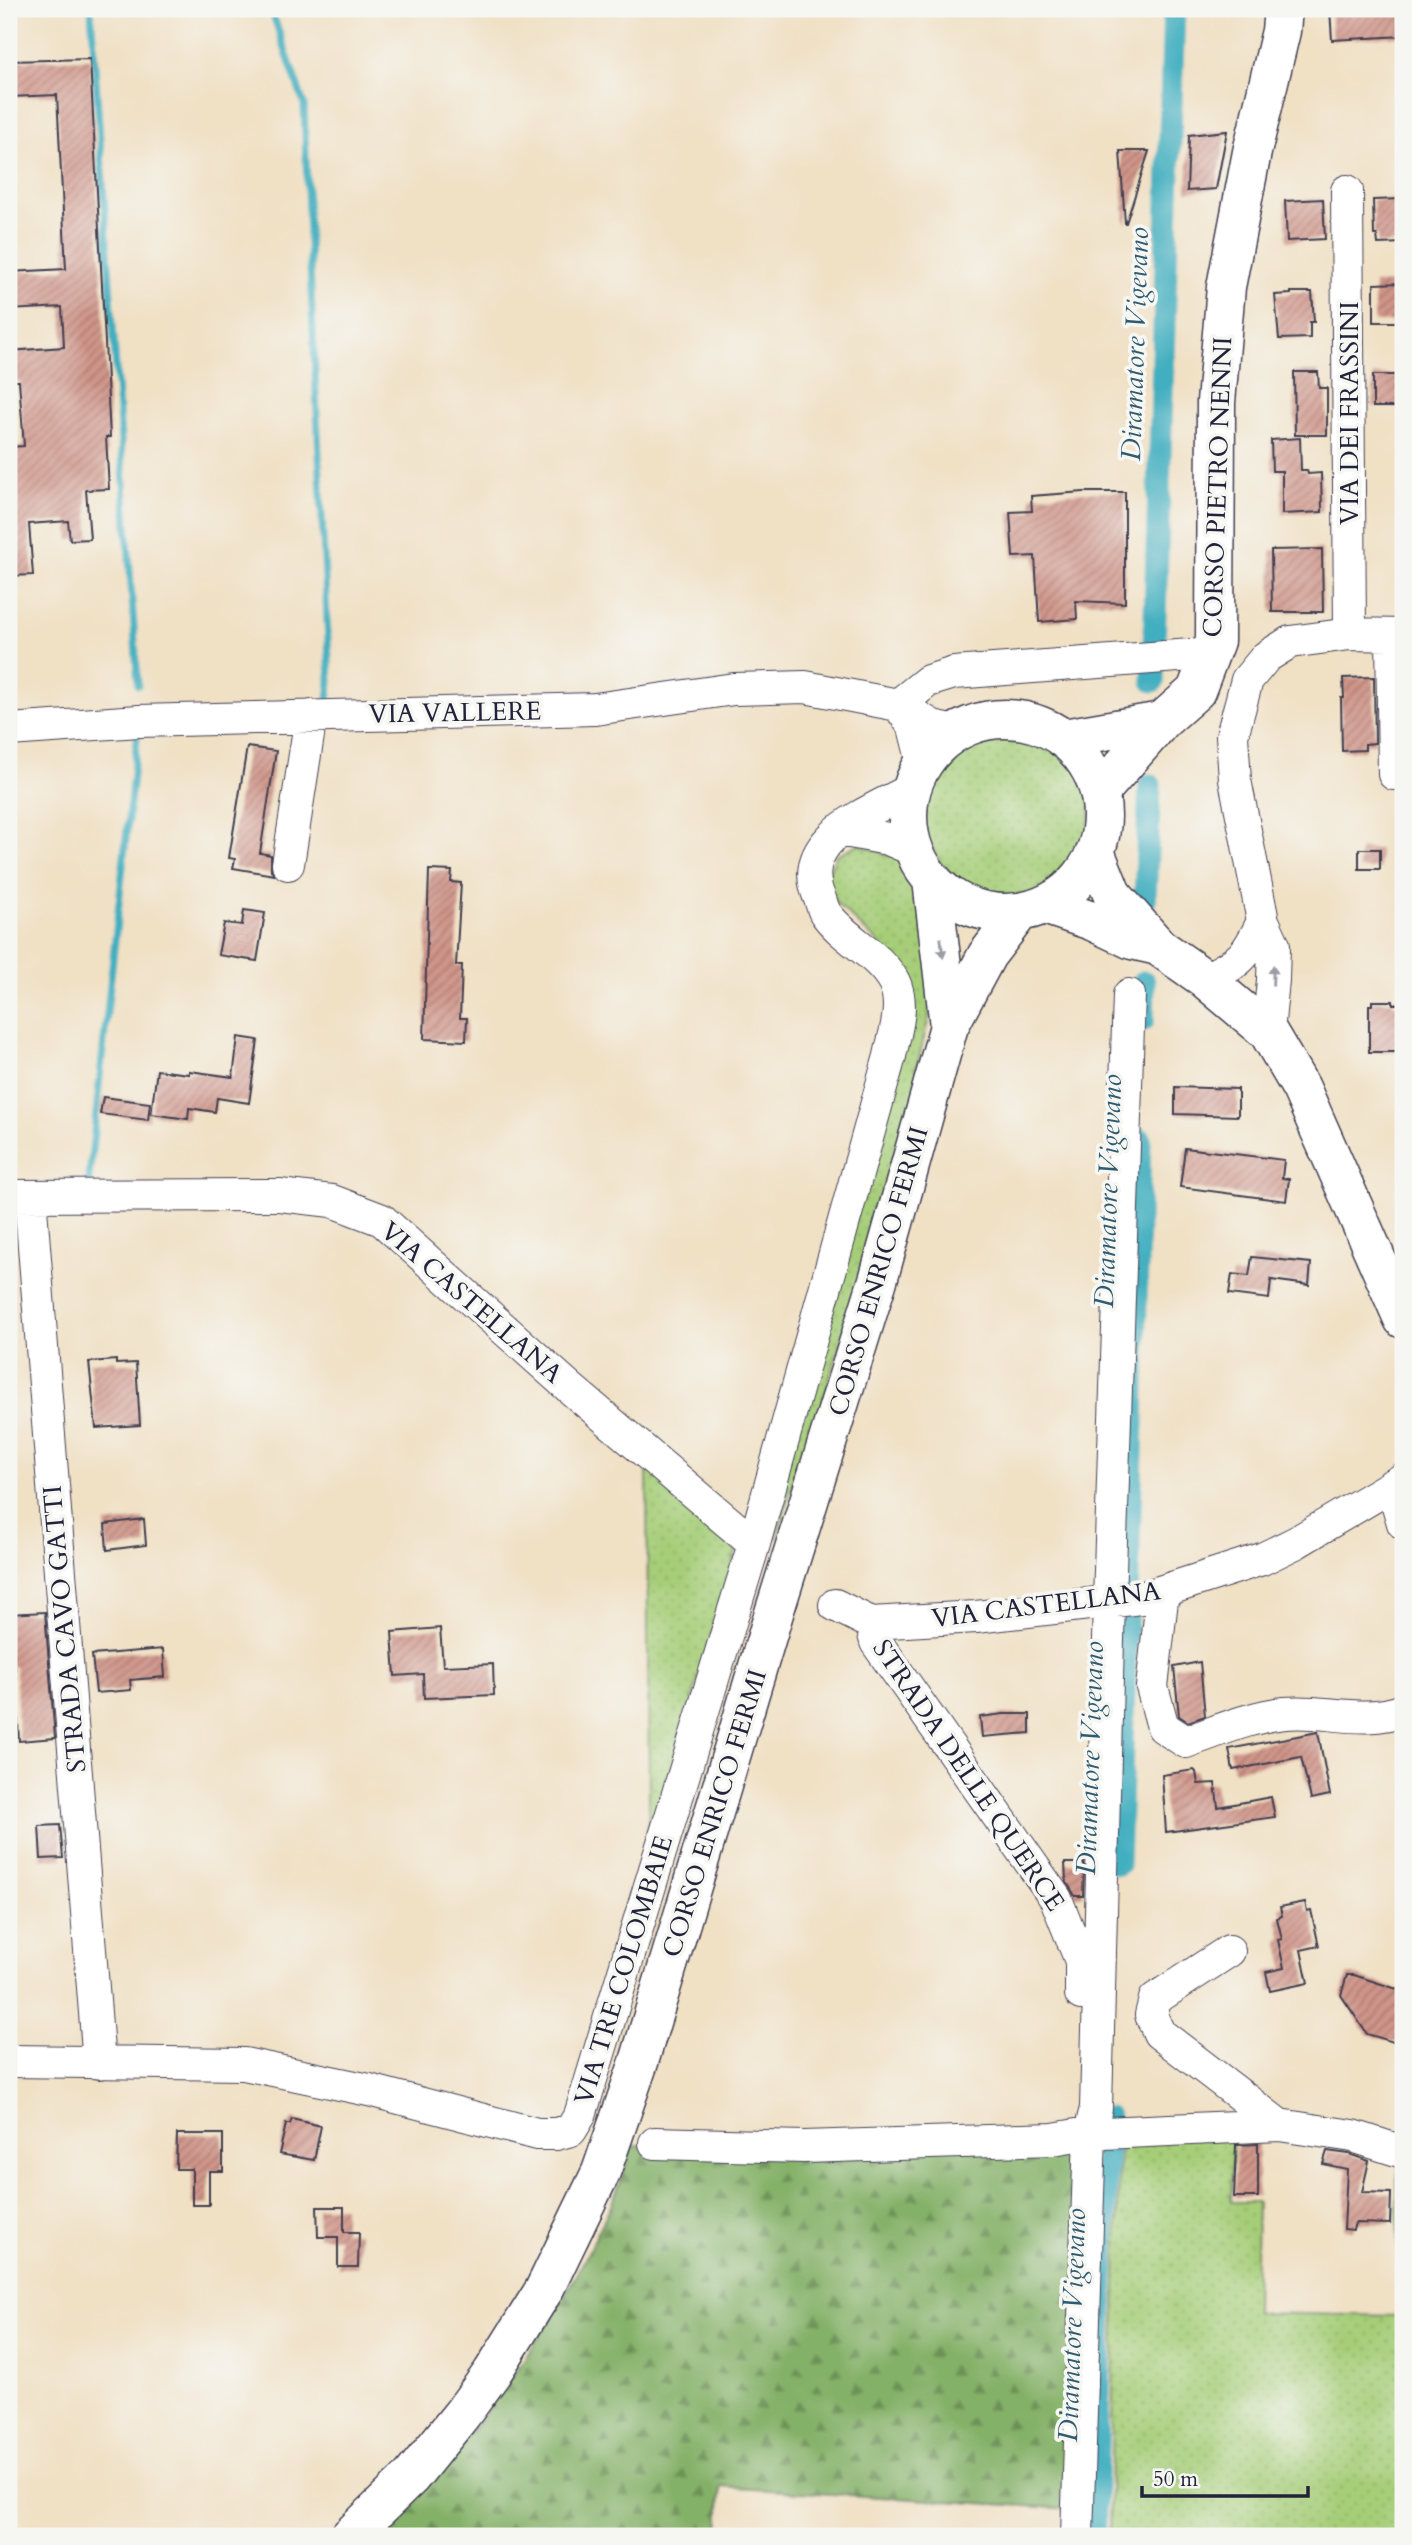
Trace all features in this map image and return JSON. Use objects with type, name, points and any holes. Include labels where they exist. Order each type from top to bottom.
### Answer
[{"type":"main road","name":"CORSO PIETRO NENNI","points":[[1100,792],[1162,721],[1196,691],[1215,641],[1216,402],[1226,287],[1252,152],[1285,16]]},
{"type":"main road","points":[[1033,909],[1075,884],[1096,854],[1103,823],[1100,792],[1087,762],[1065,738],[1039,724],[1011,719],[982,721],[955,732],[937,746],[916,777],[908,823],[923,865],[951,897],[972,907],[996,913],[1033,909],[1092,921],[1132,940],[1159,947]]},
{"type":"main road","points":[[1065,738],[1162,721]]},
{"type":"main road","points":[[1096,854],[1112,894],[1159,947],[1205,979],[1268,1031],[1301,1088],[1403,1319]]},
{"type":"main road","name":"CORSO ENRICO FERMI","points":[[923,865],[949,1026]]},
{"type":"main road","name":"CORSO ENRICO FERMI","points":[[350,2536],[411,2477],[492,2373],[544,2290],[601,2172],[639,2062],[770,1626],[878,1280],[949,1026],[987,955],[1033,909]]},
{"type":"street","name":"VIA DEI FRASSINI","points":[[1347,191],[1350,635]]},
{"type":"street","points":[[1268,1031],[1274,945],[1263,921],[1235,780],[1232,736],[1247,680],[1266,657],[1290,642],[1350,635],[1398,635],[1394,774]]},
{"type":"street","points":[[754,1544],[890,1056],[900,1008],[894,983],[878,963],[826,914],[813,885],[815,862],[824,845],[839,830],[916,777],[914,727],[898,705],[928,681],[954,673],[1181,656]]},
{"type":"street","name":"VIA VALLERE","points":[[9,730],[139,720],[596,709],[746,688],[805,687],[898,705],[936,728],[955,732]]},
{"type":"street","points":[[288,864],[311,716]]},
{"type":"street","points":[[839,830],[888,839],[923,865]]},
{"type":"street","points":[[1205,979],[1233,965],[1245,954],[1263,921]]},
{"type":"street","points":[[1077,2536],[1097,2133],[1109,1601],[1129,995]]},
{"type":"street","name":"VIA CASTELLANA","points":[[19,1196],[279,1195],[332,1201],[382,1220],[570,1388],[754,1544]]},
{"type":"street","name":"STRADA CAVO GATTI","points":[[19,1196],[99,2063]]},
{"type":"street","points":[[1398,1482],[1403,1523]]},
{"type":"street","name":"VIA CASTELLANA","points":[[835,1605],[871,1623],[976,1618],[1152,1594],[1262,1559],[1295,1543],[1398,1482]]},
{"type":"street","name":"VIA TRE COLOMBAIE","points":[[9,2061],[243,2064],[369,2090],[537,2134],[556,2134],[571,2130],[580,2115],[586,2096],[754,1544]]},
{"type":"street","points":[[1152,1594],[1152,1687],[1163,1727],[1186,1742],[1281,1713],[1314,1711],[1376,1718],[1403,1710]]},
{"type":"street","name":"STRADA DELLE QUERCE","points":[[871,1623],[876,1642],[1056,1899],[1081,1961],[1097,2133]]},
{"type":"street","points":[[1229,1951],[1155,1999],[1151,2015],[1159,2033],[1279,2125]]},
{"type":"street","points":[[655,2143],[804,2147],[1053,2139],[1097,2133],[1279,2125],[1353,2137],[1403,2152]]},
{"type":"green space","points":[[1007,730],[1039,736],[1066,754],[1084,781],[1090,813],[1084,845],[1066,872],[1039,890],[1007,896],[975,890],[948,872],[930,845],[924,813],[930,781],[948,754],[975,736]]},
{"type":"green space","points":[[859,844],[902,860],[918,889],[935,992],[916,1070],[921,1073],[806,1458],[800,1458],[777,1538],[767,1532],[905,1032],[885,949],[836,903],[826,878],[836,855]]},
{"type":"green space","points":[[647,1464],[738,1545],[644,1861],[649,1812]]},
{"type":"green space","points":[[1233,2135],[1231,2202],[1257,2202],[1255,2313],[1399,2316],[1397,2179],[1400,2165],[1403,2166],[1403,2536],[1109,2536],[1120,2138]]},
{"type":"green space","points":[[1080,2142],[1072,2509],[721,2487],[719,2536],[378,2536],[479,2422],[538,2339],[589,2251],[614,2198],[633,2145],[666,2148]]},
{"type":"building","points":[[1330,9],[1403,9],[1403,36],[1332,40]]},
{"type":"building","points":[[90,59],[110,437],[106,437],[109,489],[86,490],[90,539],[70,540],[68,521],[29,524],[33,575],[9,576],[9,447],[24,446],[19,381],[9,381],[9,351],[64,347],[62,307],[9,310],[9,272],[66,269],[57,95],[9,97],[9,61]]},
{"type":"building","points":[[1227,131],[1216,189],[1187,191],[1189,135]]},
{"type":"building","points":[[1120,151],[1149,151],[1126,223],[1125,223]]},
{"type":"building","points":[[1323,199],[1325,239],[1287,241],[1285,201]]},
{"type":"building","points":[[1403,199],[1403,243],[1378,244],[1377,235],[1374,235],[1373,200]]},
{"type":"building","points":[[1403,283],[1403,322],[1374,322],[1374,284]]},
{"type":"building","points":[[1312,292],[1314,322],[1310,322],[1310,338],[1279,339],[1275,295]]},
{"type":"building","points":[[1294,372],[1318,372],[1319,388],[1327,388],[1327,435],[1295,435]]},
{"type":"building","points":[[1373,375],[1403,375],[1403,407],[1373,407]]},
{"type":"building","points":[[1300,438],[1301,470],[1307,470],[1308,474],[1321,473],[1322,512],[1282,514],[1282,471],[1272,471],[1271,440]]},
{"type":"building","points":[[1125,492],[1125,603],[1076,601],[1077,619],[1039,622],[1035,556],[1013,557],[1010,512],[1032,511],[1031,496]]},
{"type":"building","points":[[1322,549],[1323,612],[1272,612],[1271,550]]},
{"type":"building","points":[[1374,677],[1375,743],[1365,744],[1365,750],[1342,751],[1343,678]]},
{"type":"building","points":[[247,747],[276,751],[260,853],[271,855],[271,870],[274,875],[233,868],[235,859],[229,858]]},
{"type":"building","points":[[1359,849],[1380,849],[1380,869],[1359,869]]},
{"type":"building","points":[[429,870],[452,871],[451,882],[461,883],[456,965],[462,965],[460,1018],[467,1018],[466,1041],[424,1039]]},
{"type":"building","points":[[244,910],[265,913],[257,961],[218,955],[224,923],[242,925]]},
{"type":"building","points":[[1372,1001],[1403,1004],[1403,1052],[1369,1052],[1369,1005],[1372,1005]]},
{"type":"building","points":[[238,1037],[258,1040],[249,1103],[217,1098],[215,1112],[189,1108],[188,1119],[151,1114],[157,1070],[233,1077]]},
{"type":"building","points":[[1175,1087],[1238,1089],[1238,1116],[1175,1114]]},
{"type":"building","points":[[103,1097],[150,1103],[148,1120],[100,1114]]},
{"type":"building","points":[[1185,1148],[1284,1160],[1282,1178],[1289,1179],[1286,1201],[1180,1187]]},
{"type":"building","points":[[1252,1257],[1311,1263],[1309,1285],[1271,1280],[1269,1299],[1229,1294],[1232,1274],[1249,1276]]},
{"type":"building","points":[[116,1360],[116,1364],[136,1363],[140,1425],[96,1428],[89,1362]]},
{"type":"building","points":[[144,1519],[146,1545],[107,1550],[105,1524]]},
{"type":"building","points":[[45,1612],[55,1738],[19,1741],[15,1666],[9,1667],[9,1614]]},
{"type":"building","points":[[440,1628],[443,1666],[493,1664],[494,1695],[424,1698],[423,1674],[395,1676],[392,1632]]},
{"type":"building","points":[[163,1649],[165,1677],[130,1680],[131,1690],[96,1693],[92,1655]]},
{"type":"building","points":[[1200,1662],[1205,1716],[1188,1722],[1179,1716],[1174,1667]]},
{"type":"building","points":[[1030,1714],[1030,1733],[982,1737],[980,1717]]},
{"type":"building","points":[[1318,1732],[1330,1795],[1311,1799],[1301,1757],[1233,1770],[1229,1749]]},
{"type":"building","points":[[1194,1770],[1198,1784],[1215,1783],[1218,1807],[1271,1797],[1275,1817],[1166,1832],[1162,1775]]},
{"type":"building","points":[[60,1825],[63,1858],[41,1859],[39,1826]]},
{"type":"building","points":[[1065,1863],[1084,1863],[1083,1896],[1075,1896],[1066,1881]]},
{"type":"building","points":[[1305,1902],[1307,1911],[1311,1910],[1319,1946],[1301,1950],[1308,1983],[1270,1991],[1266,1972],[1284,1968],[1278,1940],[1282,1939],[1277,1918],[1282,1916],[1280,1907]]},
{"type":"building","points":[[1347,1975],[1403,1991],[1403,2045],[1367,2034],[1341,1995]]},
{"type":"building","points":[[292,2119],[321,2126],[314,2160],[279,2154],[286,2124],[290,2124]]},
{"type":"building","points":[[177,2134],[223,2134],[223,2171],[209,2171],[209,2205],[192,2205],[192,2169],[176,2169]]},
{"type":"building","points":[[1258,2144],[1258,2197],[1234,2197],[1236,2145]]},
{"type":"building","points":[[1327,2151],[1349,2154],[1369,2161],[1362,2192],[1391,2193],[1390,2224],[1355,2223],[1353,2230],[1344,2229],[1347,2169],[1323,2164]]},
{"type":"building","points":[[317,2207],[344,2207],[344,2232],[359,2232],[358,2267],[338,2267],[338,2237],[318,2237]]},
{"type":"waterway","points":[[91,9],[138,685]]},
{"type":"waterway","points":[[271,9],[304,104],[330,682],[327,709]]},
{"type":"waterway","name":"Diramatore Vigevano","points":[[1153,681],[1174,9]]},
{"type":"waterway","points":[[88,1187],[138,729]]},
{"type":"waterway","name":"Diramatore Vigevano","points":[[1145,899],[1150,785]]},
{"type":"waterway","name":"Diramatore Vigevano","points":[[1143,1020],[1144,982]]},
{"type":"waterway","name":"Diramatore Vigevano","points":[[1118,1864],[1140,1139]]},
{"type":"waterway","name":"Diramatore Vigevano","points":[[1094,2536],[1108,2118]]}]
